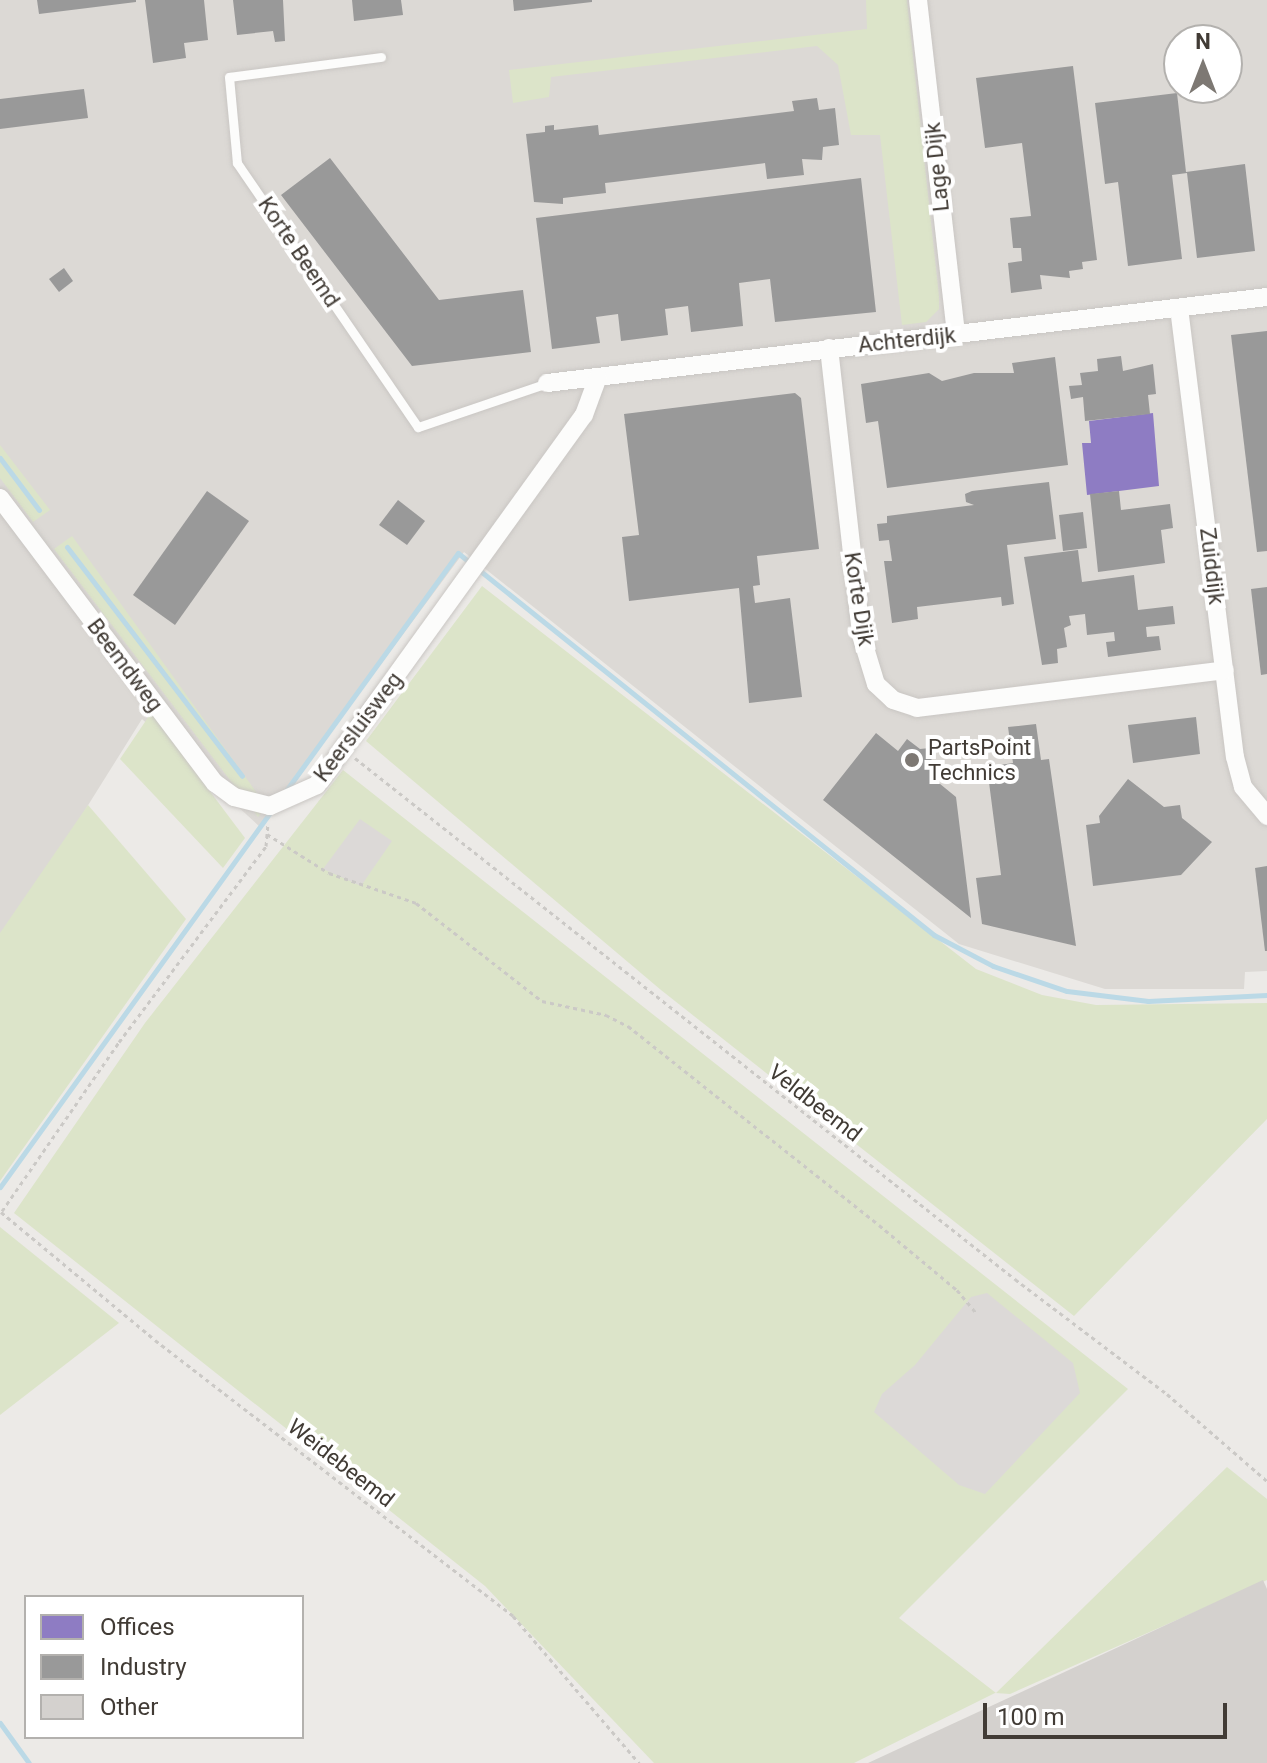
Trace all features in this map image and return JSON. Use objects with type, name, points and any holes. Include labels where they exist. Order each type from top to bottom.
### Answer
[{"type":"street","name":"Lage Dijk","points":[[918,0],[956,335]]},
{"type":"street","name":"Achterdijk","points":[[547,383],[1267,297]]},
{"type":"street","name":"Zuiddijk","points":[[1179,308],[1243,787],[1267,816]]},
{"type":"street","name":"Korte Dijk","points":[[829,348],[861,635],[876,684],[893,700],[917,708],[1225,670]]},
{"type":"street","name":"Keersluisweg","points":[[270,806],[294,800],[317,785],[584,415],[598,377]]},
{"type":"street","name":"Beemdweg","points":[[0,498],[215,783],[234,797],[270,806]]},
{"type":"lane","name":"Korte Beemd","points":[[381,57],[229,77],[237,163],[418,427],[547,383]]},
{"type":"path","name":"Veldbeemd","points":[[344,749],[1015,1279],[1167,1394],[1267,1481]]},
{"type":"path","points":[[1,1213],[119,1042],[266,846],[270,806]]},
{"type":"path","points":[[267,834],[343,880],[416,903],[542,1001],[606,1015],[628,1026],[879,1225],[957,1290],[976,1313]]},
{"type":"path","name":"Weidebeemd","points":[[1,1213],[155,1340],[513,1616],[639,1763]]},
{"type":"shaded area","points":[[0,0],[1267,0],[1267,971],[1245,972],[1244,989],[1105,989],[959,944],[464,552],[260,827],[142,719],[0,946]]},
{"type":"shaded area","points":[[360,819],[392,841],[361,886],[323,869]]},
{"type":"shaded area","points":[[987,1293],[1073,1363],[1080,1393],[985,1494],[959,1485],[874,1412],[882,1394],[915,1365],[971,1297]]},
{"type":"green space","points":[[866,0],[907,0],[939,296],[939,309],[926,322],[902,325],[880,135],[851,135],[838,65],[817,46],[551,77],[549,97],[513,103],[509,70],[867,29]]},
{"type":"green space","points":[[0,445],[50,510],[33,522],[0,478]]},
{"type":"green space","points":[[72,536],[267,807],[258,817],[54,549]]},
{"type":"green space","points":[[482,586],[976,969],[1042,995],[1096,1005],[1267,1003],[1267,1119],[1074,1316],[661,990],[366,741]]},
{"type":"green space","points":[[151,713],[245,838],[223,868],[120,759]]},
{"type":"green space","points":[[343,770],[1128,1389],[899,1618],[996,1693],[1227,1467],[1267,1499],[1267,1580],[1010,1694],[995,1693],[854,1763],[654,1763],[485,1586],[14,1213],[145,1023]]},
{"type":"green space","points":[[88,805],[186,919],[0,1181],[0,933]]},
{"type":"green space","points":[[0,1227],[119,1323],[0,1415]]},
{"type":"building: Offices","points":[[1153,413],[1159,486],[1087,495],[1082,443],[1091,443],[1089,421]]},
{"type":"building: Industry","points":[[37,0],[136,0],[136,2],[39,14]]},
{"type":"building: Industry","points":[[145,0],[204,0],[208,40],[184,43],[186,58],[153,63]]},
{"type":"building: Industry","points":[[233,0],[283,0],[285,41],[275,42],[273,31],[237,35]]},
{"type":"building: Industry","points":[[352,0],[401,0],[403,15],[354,21]]},
{"type":"building: Industry","points":[[513,0],[592,0],[592,2],[514,11]]},
{"type":"building: Industry","points":[[1073,66],[1097,260],[1082,262],[1083,269],[1069,271],[1070,278],[1040,275],[1042,289],[1011,293],[1008,263],[1022,261],[1021,248],[1013,248],[1010,218],[1031,216],[1022,143],[985,148],[976,78]]},
{"type":"building: Industry","points":[[84,89],[88,118],[0,129],[0,99]]},
{"type":"building: Industry","points":[[1163,95],[1163,104],[1178,104],[1186,172],[1245,164],[1255,251],[1197,258],[1187,173],[1172,175],[1182,259],[1128,266],[1118,182],[1105,184],[1095,103]]},
{"type":"building: Industry","points":[[817,98],[819,110],[835,108],[839,145],[823,147],[822,160],[802,159],[804,175],[767,179],[765,163],[605,183],[606,193],[563,198],[563,204],[534,202],[526,134],[545,132],[545,126],[554,125],[554,130],[598,125],[599,135],[794,111],[792,101]]},
{"type":"building: Industry","points":[[330,158],[439,300],[523,290],[531,352],[412,366],[281,195]]},
{"type":"building: Industry","points":[[861,178],[876,312],[775,322],[770,279],[739,283],[743,326],[691,332],[688,306],[665,309],[668,335],[621,341],[618,314],[596,317],[600,343],[552,349],[536,218]]},
{"type":"building: Industry","points":[[64,268],[73,281],[59,292],[49,279]]},
{"type":"building: Industry","points":[[1267,331],[1267,551],[1257,552],[1231,335]]},
{"type":"building: Industry","points":[[1121,356],[1123,371],[1153,364],[1156,394],[1148,395],[1150,414],[1085,421],[1083,397],[1071,399],[1069,386],[1082,385],[1080,373],[1098,371],[1097,359]]},
{"type":"building: Industry","points":[[1055,357],[1068,465],[887,488],[878,421],[866,423],[861,384],[929,373],[942,381],[974,373],[1014,373],[1012,363]]},
{"type":"building: Industry","points":[[795,393],[801,398],[819,549],[757,556],[760,585],[753,586],[755,603],[790,598],[802,697],[749,703],[739,588],[629,601],[622,537],[639,535],[624,414]]},
{"type":"building: Industry","points":[[1049,482],[1056,539],[1007,545],[1014,604],[1002,606],[1001,597],[917,607],[918,619],[892,623],[884,561],[892,561],[889,540],[879,541],[877,524],[887,523],[887,516],[974,505],[966,502],[965,494],[972,491]]},
{"type":"building: Industry","points":[[207,491],[249,521],[175,625],[133,595]]},
{"type":"building: Industry","points":[[1119,491],[1121,510],[1170,504],[1173,528],[1161,530],[1165,563],[1098,572],[1090,494]]},
{"type":"building: Industry","points":[[398,500],[425,521],[407,545],[379,525]]},
{"type":"building: Industry","points":[[1083,512],[1087,548],[1063,551],[1059,515]]},
{"type":"building: Industry","points":[[1078,550],[1082,582],[1134,575],[1138,610],[1173,606],[1175,624],[1146,627],[1147,637],[1159,636],[1161,650],[1108,657],[1106,642],[1115,641],[1114,632],[1087,635],[1085,614],[1069,616],[1071,625],[1064,628],[1067,647],[1057,649],[1058,663],[1042,665],[1024,557]]},
{"type":"building: Industry","points":[[1267,587],[1267,674],[1261,675],[1251,589]]},
{"type":"building: Industry","points":[[1196,717],[1200,754],[1133,763],[1128,725]]},
{"type":"building: Industry","points":[[1036,724],[1041,760],[1049,759],[1076,946],[982,924],[976,878],[1001,875],[987,767],[1013,763],[1008,727]]},
{"type":"building: Industry","points":[[876,733],[898,751],[907,739],[920,749],[930,748],[934,779],[956,797],[971,918],[823,800]]},
{"type":"building: Industry","points":[[1128,779],[1164,807],[1180,805],[1182,818],[1212,842],[1181,875],[1093,886],[1086,825],[1100,823],[1099,816]]},
{"type":"building: Industry","points":[[1267,866],[1267,951],[1265,951],[1255,868]]},
{"type":"building: Other","points":[[1263,1580],[1267,1589],[1267,1763],[868,1763]]},
{"type":"waterway","points":[[0,458],[39,510]]},
{"type":"waterway","points":[[67,547],[242,776]]},
{"type":"waterway","points":[[285,792],[458,553],[934,935],[993,966],[1067,991],[1148,1001],[1267,995]]},
{"type":"waterway","points":[[0,1187],[272,810]]},
{"type":"waterway","points":[[0,1723],[29,1763]]},
{"type":"place","name":"PartsPoint Technics","points":[[912,760]]}]
